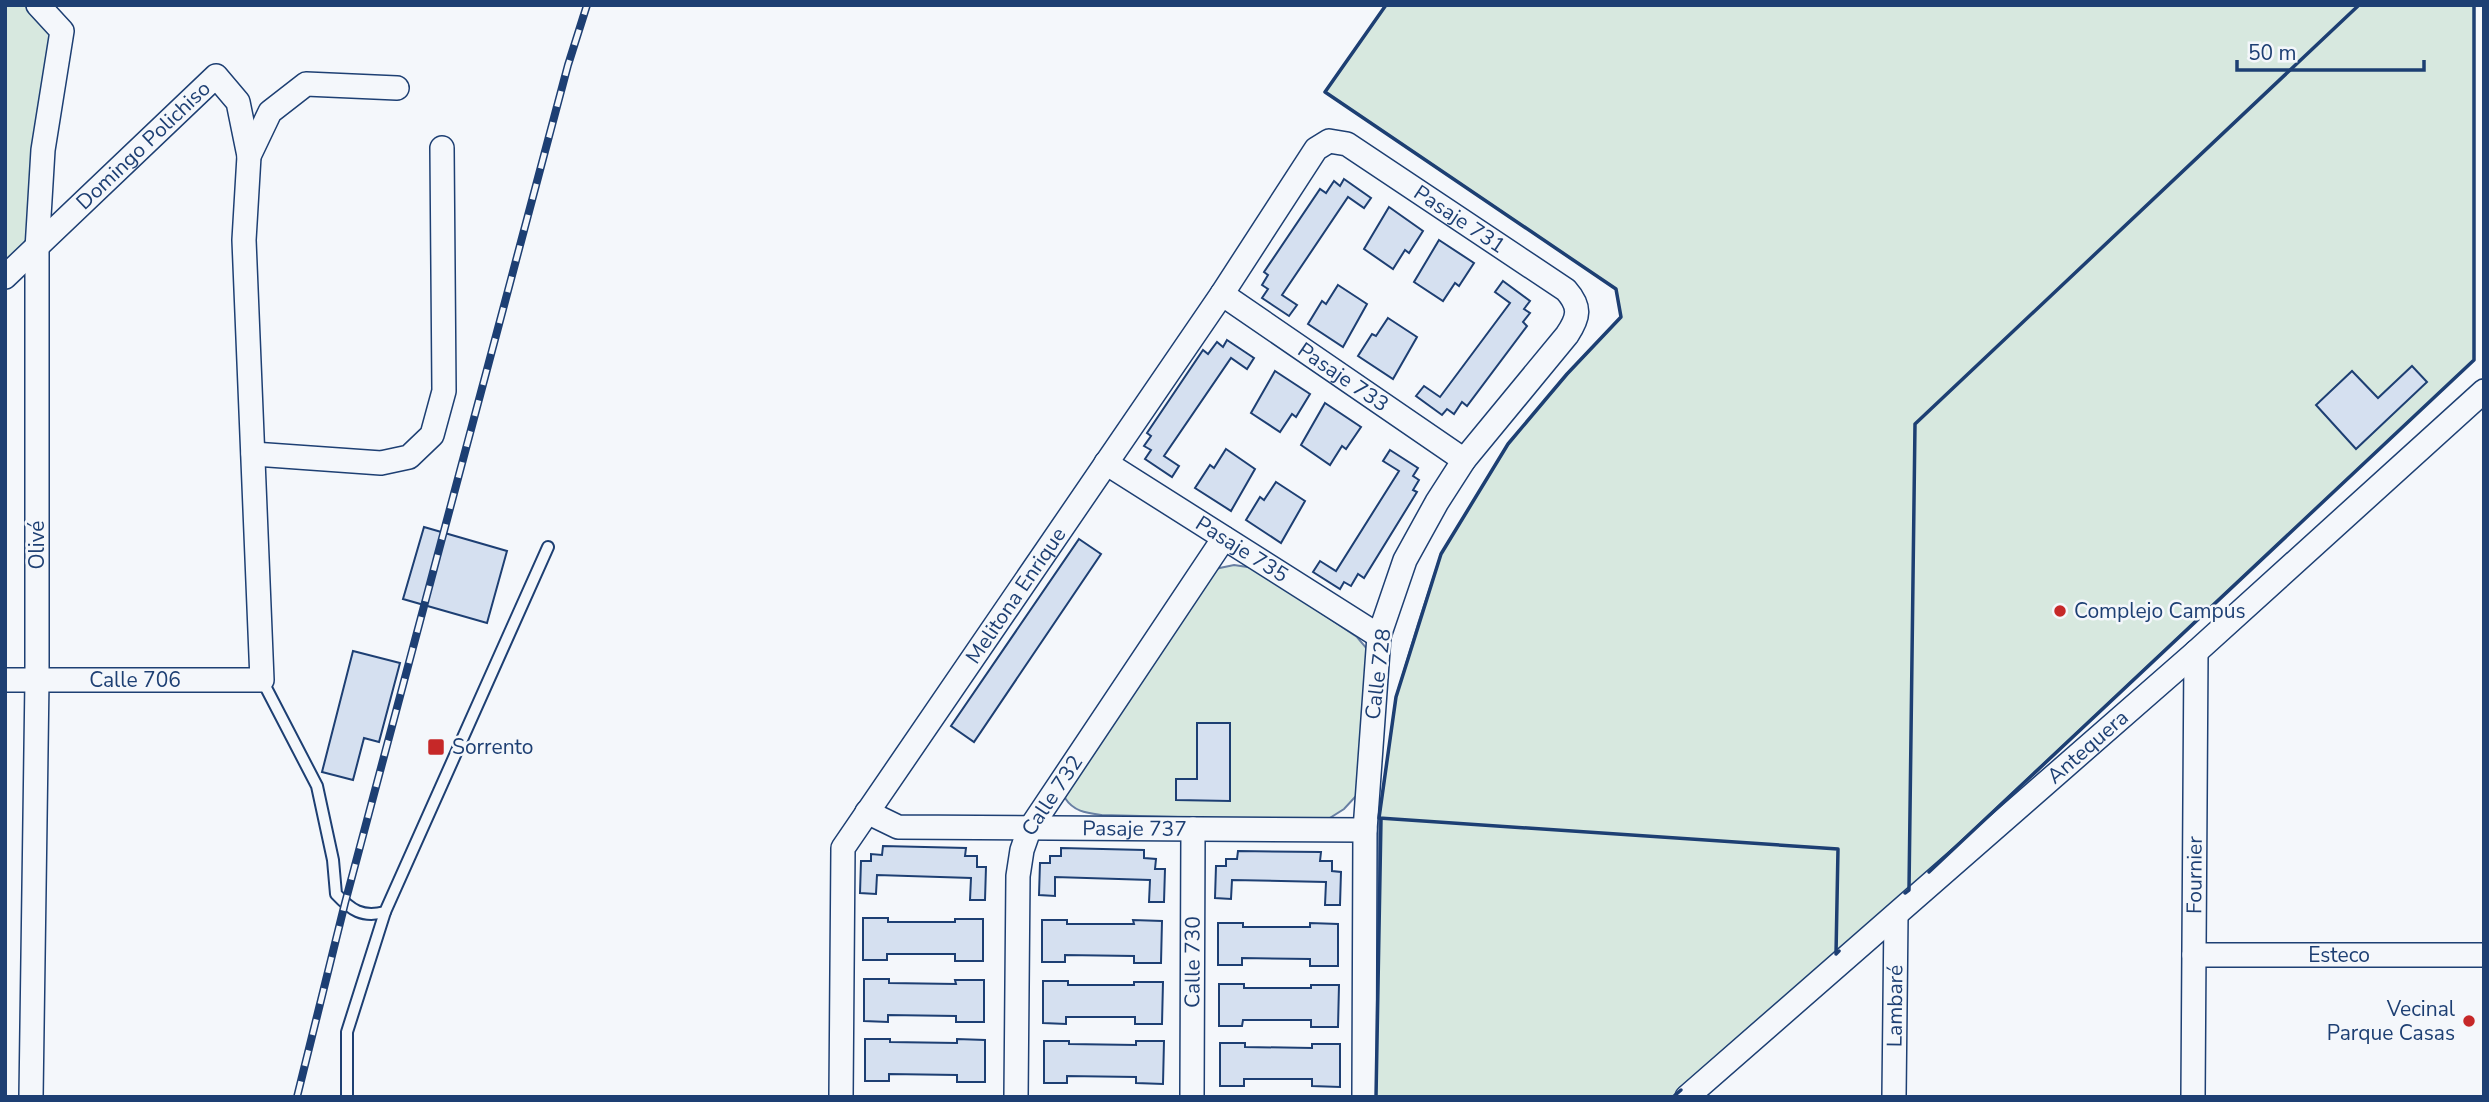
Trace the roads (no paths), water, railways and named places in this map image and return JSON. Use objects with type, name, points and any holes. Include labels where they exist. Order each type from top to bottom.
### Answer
[{"type":"street","name":"Olivé","points":[[31,1097],[37,680],[37,249],[43,150],[62,30],[38,5]]},
{"type":"street","name":"Domingo Polichiso","points":[[5,277],[216,76],[238,102],[249,156]]},
{"type":"street","points":[[262,680],[244,240],[249,156],[270,112],[306,85],[397,88]]},
{"type":"street","name":"Melitona Enrique","points":[[841,1097],[843,848],[1222,294],[1316,149],[1329,141]]},
{"type":"street","name":"Pasaje 731","points":[[1329,141],[1346,144],[1566,290],[1575,300],[1577,311]]},
{"type":"street","points":[[253,454],[381,463],[409,457],[432,435],[444,391],[442,148]]},
{"type":"street","name":"Pasaje 733","points":[[1222,294],[1464,460]]},
{"type":"street","name":"Calle 728","points":[[1364,1097],[1365,830],[1379,636],[1405,560],[1437,502],[1464,460],[1567,335],[1575,324],[1577,311]]},
{"type":"street","name":"Antequera","points":[[1686,1097],[2196,652],[2484,391]]},
{"type":"street","name":"Pasaje 735","points":[[1106,463],[1379,636]]},
{"type":"street","name":"Calle 732","points":[[1016,1097],[1018,876],[1022,850],[1029,830],[1224,538]]},
{"type":"street","name":"Fournier","points":[[2193,1097],[2196,652]]},
{"type":"street","name":"Calle 706","points":[[5,680],[262,680]]},
{"type":"street","name":"Pasaje 737","points":[[867,812],[898,827],[1029,830],[1365,830]]},
{"type":"street","name":"Calle 730","points":[[1192,1097],[1193,829]]},
{"type":"street","name":"Lambaré","points":[[1894,1097],[1896,915]]},
{"type":"street","name":"Esteco","points":[[2194,955],[2484,955]]},
{"type":"lane","points":[[347,1097],[347,1032],[385,912],[548,547]]},
{"type":"lane","points":[[262,680],[317,786],[333,860],[336,894],[357,913],[372,915],[385,912]]},
{"type":"railway","points":[[297,1097],[345,903],[568,65],[587,5]]},
{"type":"place","name":"Complejo Campus","points":[[2060,611]]},
{"type":"place","name":"Sorrento","points":[[436,747]]},
{"type":"place","name":"Vecinal Parque Casas","points":[[2469,1021]]}]
